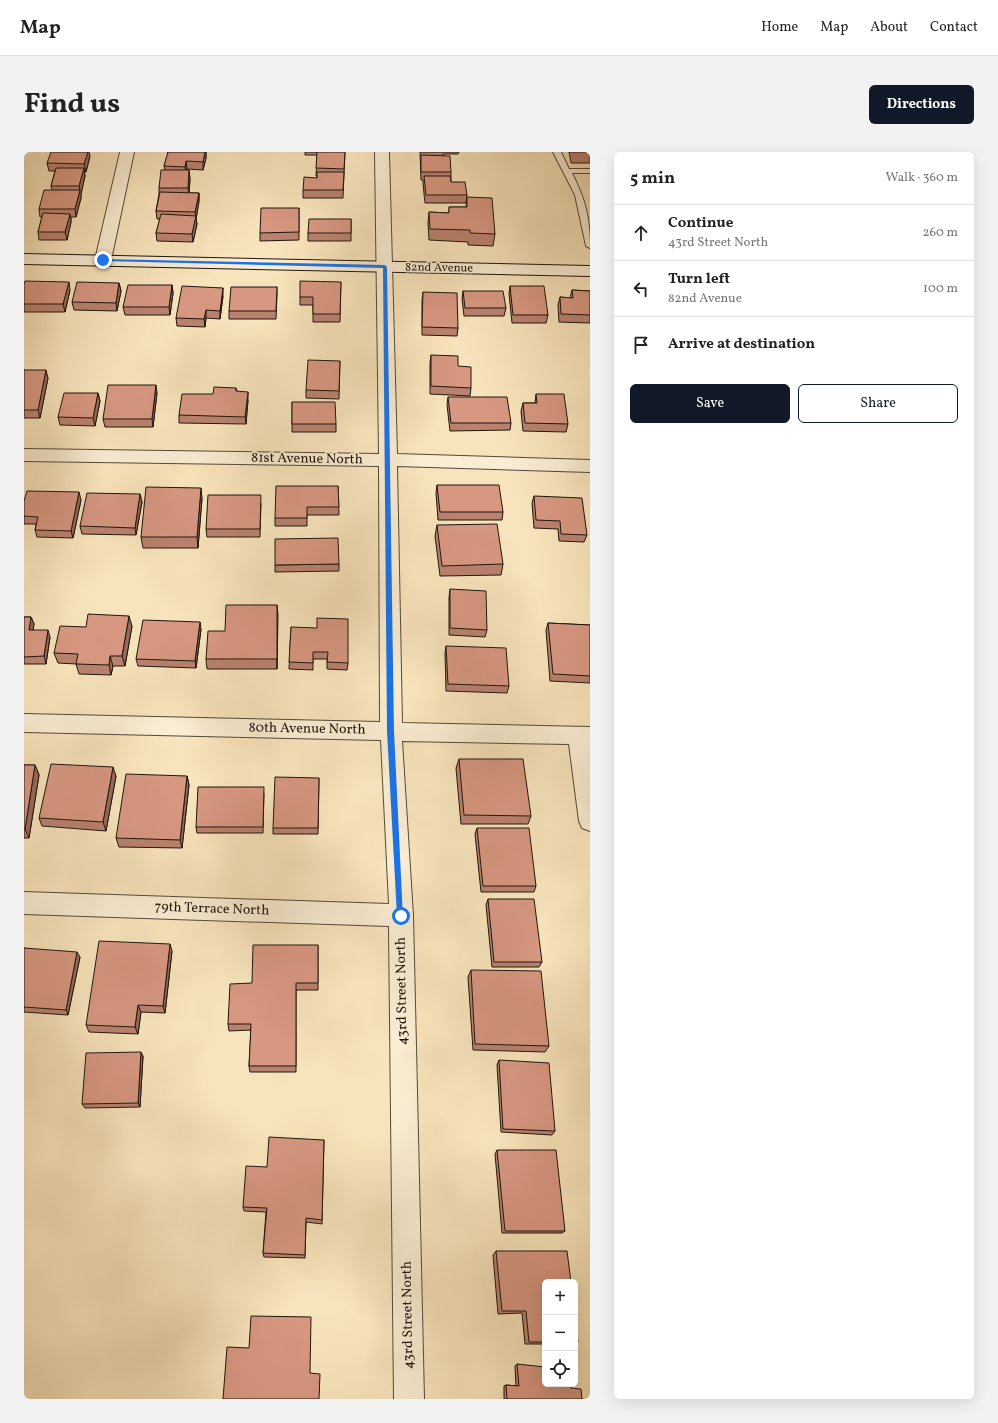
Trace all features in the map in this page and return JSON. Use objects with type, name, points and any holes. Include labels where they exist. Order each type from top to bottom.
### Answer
[{"type":"street","points":[[103,260],[127,152]]},
{"type":"street","name":"43rd Street North","points":[[382,152],[385,267],[391,731],[401,916],[409,1399]]},
{"type":"street","name":"82nd Avenue","points":[[24,259],[590,270]]},
{"type":"street","name":"81st Avenue North","points":[[24,455],[388,460],[590,466]]},
{"type":"street","name":"80th Avenue North","points":[[24,723],[584,736]]},
{"type":"street","points":[[584,736],[590,821]]},
{"type":"street","name":"79th Terrace North","points":[[24,902],[401,916]]},
{"type":"lane","points":[[557,152],[579,195],[590,246]]},
{"type":"lane","points":[[567,171],[590,171]]},
{"type":"building","points":[[51,152],[88,152],[84,164],[47,163]]},
{"type":"building","points":[[168,152],[205,152],[203,162],[186,161],[185,167],[164,166]]},
{"type":"building","points":[[317,152],[345,152],[344,169],[316,168]]},
{"type":"building","points":[[421,155],[450,156],[451,172],[421,172]]},
{"type":"building","points":[[56,168],[84,168],[79,186],[51,186]]},
{"type":"building","points":[[161,170],[189,170],[188,188],[159,188]]},
{"type":"building","points":[[317,172],[344,172],[343,190],[303,190],[304,177],[317,178]]},
{"type":"building","points":[[424,176],[450,176],[451,182],[465,182],[467,195],[426,195]]},
{"type":"building","points":[[44,190],[80,190],[75,209],[39,209]]},
{"type":"building","points":[[160,192],[199,193],[195,212],[156,211]]},
{"type":"building","points":[[467,197],[492,198],[495,234],[470,233],[470,230],[430,229],[429,212],[449,213],[449,207],[467,207]]},
{"type":"building","points":[[261,208],[299,208],[299,232],[260,233]]},
{"type":"building","points":[[43,213],[70,214],[65,232],[38,232]]},
{"type":"building","points":[[161,214],[196,216],[192,234],[156,233]]},
{"type":"building","points":[[309,219],[351,219],[351,233],[308,233]]},
{"type":"building","points":[[25,281],[69,282],[63,304],[24,304]]},
{"type":"building","points":[[300,281],[341,282],[340,314],[313,314],[313,297],[300,297]]},
{"type":"building","points":[[77,282],[119,283],[116,303],[72,302]]},
{"type":"building","points":[[128,285],[172,285],[169,307],[123,307]]},
{"type":"building","points":[[182,286],[223,288],[220,311],[206,310],[204,319],[176,318]]},
{"type":"building","points":[[510,286],[544,286],[548,315],[513,315]]},
{"type":"building","points":[[231,287],[277,287],[276,311],[229,311]]},
{"type":"building","points":[[572,290],[590,291],[590,315],[561,314],[560,297],[573,298]]},
{"type":"building","points":[[463,291],[503,291],[506,308],[465,308]]},
{"type":"building","points":[[423,292],[457,293],[458,328],[422,327]]},
{"type":"building","points":[[431,355],[458,356],[458,366],[471,367],[471,388],[431,386]]},
{"type":"building","points":[[308,360],[340,361],[339,391],[306,390]]},
{"type":"building","points":[[24,370],[46,370],[38,410],[24,410]]},
{"type":"building","points":[[108,385],[156,385],[152,419],[103,419]]},
{"type":"building","points":[[214,387],[236,388],[236,391],[248,392],[245,417],[179,415],[182,394],[213,394]]},
{"type":"building","points":[[64,393],[98,393],[93,418],[58,417]]},
{"type":"building","points":[[536,394],[564,394],[568,424],[525,423],[523,403],[537,403]]},
{"type":"building","points":[[448,397],[507,397],[511,423],[451,423]]},
{"type":"building","points":[[292,402],[335,402],[336,424],[292,424]]},
{"type":"building","points":[[437,485],[499,485],[503,512],[440,512]]},
{"type":"building","points":[[276,486],[338,486],[339,507],[307,507],[307,518],[275,518]]},
{"type":"building","points":[[146,487],[201,488],[197,537],[141,537]]},
{"type":"building","points":[[27,491],[79,492],[71,531],[35,530],[38,517],[24,516],[24,501]]},
{"type":"building","points":[[87,493],[140,494],[135,528],[80,526]]},
{"type":"building","points":[[208,495],[261,495],[260,529],[206,529]]},
{"type":"building","points":[[534,496],[582,498],[587,535],[561,534],[560,521],[536,520]]},
{"type":"building","points":[[497,524],[503,564],[442,566],[437,525]]},
{"type":"building","points":[[338,538],[339,564],[275,565],[275,539]]},
{"type":"building","points":[[450,589],[486,591],[487,630],[450,628]]},
{"type":"building","points":[[226,605],[277,605],[277,659],[206,659],[208,631],[225,631]]},
{"type":"building","points":[[88,614],[129,616],[122,656],[110,656],[109,665],[76,664],[78,654],[54,653],[60,626],[86,627]]},
{"type":"building","points":[[24,617],[31,617],[29,630],[48,630],[44,656],[24,657]]},
{"type":"building","points":[[317,618],[348,619],[348,663],[327,662],[328,652],[313,652],[313,663],[289,662],[291,627],[317,628]]},
{"type":"building","points":[[143,620],[200,622],[195,661],[136,659]]},
{"type":"building","points":[[548,623],[590,625],[590,676],[553,674]]},
{"type":"building","points":[[446,646],[506,648],[509,686],[448,684]]},
{"type":"building","points":[[459,759],[523,759],[531,816],[464,815]]},
{"type":"building","points":[[51,764],[113,767],[103,822],[39,818]]},
{"type":"building","points":[[24,765],[35,765],[25,829],[24,829]]},
{"type":"building","points":[[126,774],[187,776],[180,840],[116,838]]},
{"type":"building","points":[[275,777],[319,778],[318,828],[273,828]]},
{"type":"building","points":[[198,787],[264,787],[263,827],[196,827]]},
{"type":"building","points":[[477,828],[529,828],[536,886],[483,886]]},
{"type":"building","points":[[488,899],[534,899],[542,962],[494,962]]},
{"type":"building","points":[[99,941],[170,944],[163,1006],[138,1005],[135,1027],[86,1025]]},
{"type":"building","points":[[253,945],[318,945],[318,983],[296,983],[296,1066],[249,1066],[251,1024],[228,1024],[230,984],[252,983]]},
{"type":"building","points":[[24,948],[77,952],[66,1010],[24,1007]]},
{"type":"building","points":[[471,970],[541,971],[549,1046],[475,1044]]},
{"type":"building","points":[[141,1052],[138,1103],[82,1104],[86,1053]]},
{"type":"building","points":[[499,1060],[549,1063],[555,1131],[503,1129]]},
{"type":"building","points":[[269,1137],[324,1140],[322,1220],[306,1218],[305,1255],[263,1253],[267,1208],[243,1207],[246,1166],[267,1167]]},
{"type":"building","points":[[497,1150],[556,1150],[565,1231],[505,1231]]},
{"type":"building","points":[[496,1251],[567,1251],[571,1279],[542,1279],[542,1342],[529,1342],[526,1311],[502,1311]]},
{"type":"building","points":[[251,1316],[311,1317],[310,1373],[320,1374],[319,1399],[223,1399],[227,1347],[249,1348]]},
{"type":"building","points":[[517,1364],[542,1367],[542,1387],[571,1387],[581,1389],[582,1399],[507,1399],[506,1385],[519,1386]]},
{"type":"route","points":[[103,260],[385,267],[391,731],[401,916]]}]
